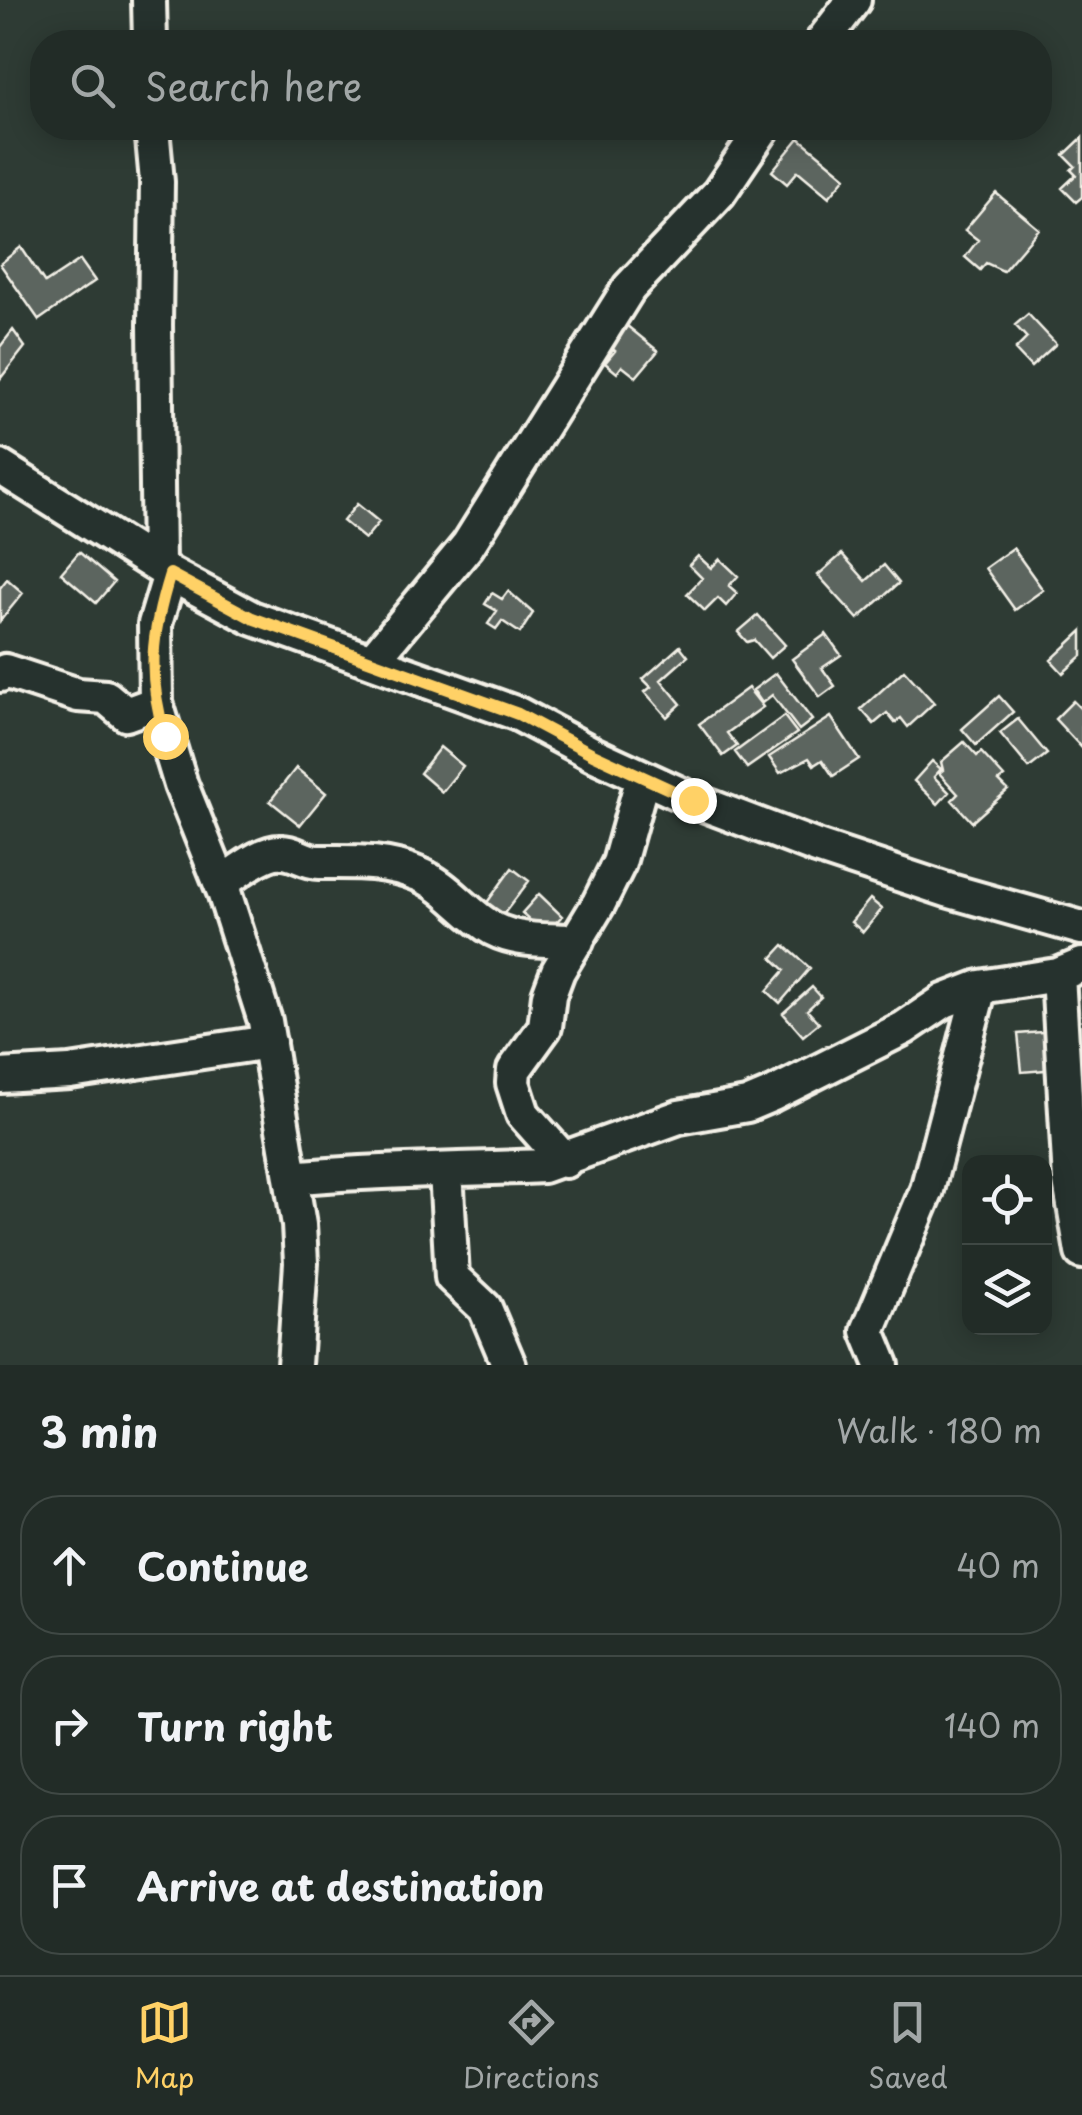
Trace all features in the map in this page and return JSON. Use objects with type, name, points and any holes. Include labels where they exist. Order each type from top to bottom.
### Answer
[{"type":"street","points":[[149,0],[150,30]]},
{"type":"street","points":[[831,30],[854,0]]},
{"type":"street","points":[[153,140],[164,569],[154,624],[156,704],[181,785],[221,883],[268,1042],[301,1263],[294,1365]]},
{"type":"street","points":[[372,661],[468,545],[629,288],[719,192],[755,140]]},
{"type":"street","points":[[0,467],[164,569],[252,618],[518,714],[693,800],[817,847],[947,890],[1082,928]]},
{"type":"street","points":[[0,675],[5,671],[78,695],[106,696],[126,714],[156,704]]},
{"type":"street","points":[[565,1161],[523,1114],[512,1083],[514,1070],[546,1027],[549,995],[558,971],[618,863],[642,777]]},
{"type":"street","points":[[221,883],[271,852],[286,851],[306,861],[341,859],[388,865],[418,873],[449,891],[494,930],[520,938],[577,941]]},
{"type":"street","points":[[291,1178],[353,1172],[543,1166],[565,1161],[616,1138],[680,1118],[747,1105],[904,1028],[944,1001],[980,986],[1070,970],[1070,1181],[1082,1252]]},
{"type":"street","points":[[882,1365],[868,1331],[927,1190],[980,986]]},
{"type":"street","points":[[0,1076],[70,1072],[268,1042]]},
{"type":"street","points":[[446,1171],[452,1277],[485,1308],[508,1365]]},
{"type":"building","points":[[1082,138],[1082,197],[1076,202],[1062,188],[1076,175],[1071,170],[1075,166],[1064,155]]},
{"type":"building","points":[[801,140],[846,177],[829,197],[798,171],[787,184],[772,171]]},
{"type":"building","points":[[996,193],[1039,229],[1003,271],[986,263],[980,270],[965,257],[978,240],[965,230]]},
{"type":"building","points":[[21,247],[45,283],[80,260],[95,281],[39,320],[0,264]]},
{"type":"building","points":[[1028,314],[1056,344],[1031,367],[1015,350],[1027,338],[1015,325]]},
{"type":"building","points":[[626,325],[658,351],[636,377],[622,366],[617,373],[605,363],[615,351],[609,346]]},
{"type":"building","points":[[13,330],[25,347],[0,379],[0,347]]},
{"type":"building","points":[[357,504],[379,522],[365,539],[343,521]]},
{"type":"building","points":[[1013,548],[1043,590],[1015,610],[985,568]]},
{"type":"building","points":[[79,552],[114,582],[96,603],[61,573]]},
{"type":"building","points":[[842,554],[866,581],[884,565],[899,583],[858,619],[818,575]]},
{"type":"building","points":[[698,556],[711,568],[720,559],[738,576],[729,586],[737,593],[726,606],[718,598],[705,611],[687,594],[702,578],[689,565]]},
{"type":"building","points":[[7,579],[23,593],[0,621],[0,588]]},
{"type":"building","points":[[508,591],[533,613],[520,633],[502,621],[496,629],[488,624],[497,611],[485,604],[492,593],[502,599]]},
{"type":"building","points":[[758,615],[785,645],[770,658],[754,640],[747,642],[738,632]]},
{"type":"building","points":[[1082,631],[1082,656],[1063,673],[1051,660]]},
{"type":"building","points":[[826,634],[841,655],[822,668],[835,686],[820,697],[792,659]]},
{"type":"building","points":[[680,646],[688,656],[661,680],[681,704],[667,717],[645,692],[651,687],[643,679]]},
{"type":"building","points":[[904,670],[934,703],[908,727],[901,718],[895,723],[887,713],[874,724],[861,709]]},
{"type":"building","points":[[776,673],[812,720],[799,730],[772,695],[762,703],[753,690]]},
{"type":"building","points":[[748,688],[763,707],[727,733],[737,746],[723,756],[699,724]]},
{"type":"building","points":[[999,696],[1013,712],[976,745],[962,729]]},
{"type":"building","points":[[1073,701],[1082,710],[1082,748],[1055,719]]},
{"type":"building","points":[[784,716],[797,733],[747,768],[735,752]]},
{"type":"building","points":[[831,717],[859,759],[833,776],[822,760],[814,765],[809,758],[780,773],[769,757]]},
{"type":"building","points":[[1018,719],[1047,754],[1029,768],[1000,733]]},
{"type":"building","points":[[964,742],[977,756],[981,752],[1004,777],[999,781],[1008,790],[972,822],[952,800],[958,794],[939,773],[943,770],[941,762]]},
{"type":"building","points":[[440,747],[463,766],[442,792],[420,773]]},
{"type":"building","points":[[932,761],[941,769],[934,777],[949,792],[938,804],[914,781]]},
{"type":"building","points":[[296,768],[326,793],[300,825],[270,801]]},
{"type":"building","points":[[512,868],[529,881],[499,920],[483,908]]},
{"type":"building","points":[[539,894],[562,916],[545,934],[522,913]]},
{"type":"building","points":[[870,899],[882,909],[863,932],[851,922]]},
{"type":"building","points":[[784,945],[810,968],[780,1003],[767,991],[785,970],[772,958]]},
{"type":"building","points":[[812,987],[821,997],[807,1010],[819,1023],[803,1036],[783,1013]]},
{"type":"building","points":[[1054,1031],[1057,1069],[1022,1072],[1018,1034]]},
{"type":"route","points":[[165,736],[156,704],[154,624],[170,574],[252,618],[518,714],[693,800]]}]
